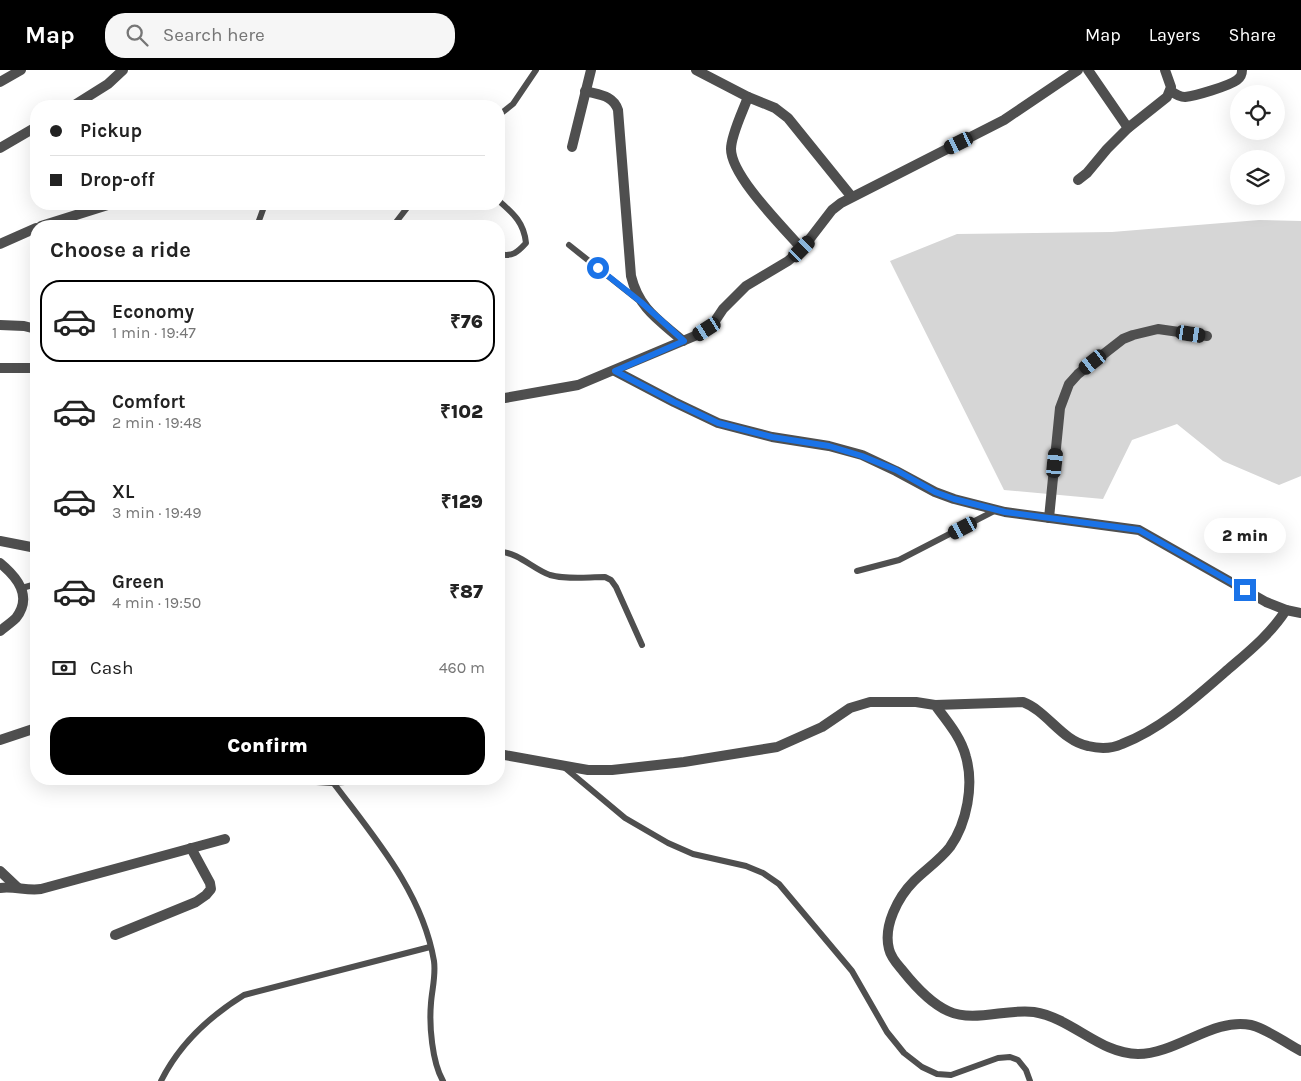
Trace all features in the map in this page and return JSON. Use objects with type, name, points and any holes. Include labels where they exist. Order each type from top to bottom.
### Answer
[{"type":"street","points":[[1,78],[21,70]]},
{"type":"street","points":[[83,100],[108,84],[123,70]]},
{"type":"street","points":[[572,147],[590,70]]},
{"type":"street","points":[[696,70],[748,97],[775,108],[788,118],[851,196]]},
{"type":"street","points":[[505,397],[578,385],[615,371],[707,329],[729,302],[746,286],[788,261],[802,249],[832,210],[851,196],[1004,120],[1078,70]]},
{"type":"street","points":[[1088,70],[1128,128]]},
{"type":"street","points":[[1078,180],[1087,173],[1107,148],[1128,128],[1167,97],[1171,86],[1165,70]]},
{"type":"street","points":[[1170,91],[1178,96],[1190,96],[1232,83],[1239,79],[1242,70]]},
{"type":"street","points":[[585,91],[610,98],[615,102],[618,110],[631,276],[635,290],[641,302],[684,341]]},
{"type":"street","points":[[748,97],[731,147],[733,162],[742,177],[802,249]]},
{"type":"street","points":[[0,148],[30,130]]},
{"type":"street","points":[[59,220],[92,210]]},
{"type":"street","points":[[0,244],[30,231]]},
{"type":"street","points":[[0,325],[30,328]]},
{"type":"street","points":[[1049,518],[1060,408],[1069,384],[1078,374],[1123,339],[1133,335],[1158,329],[1208,336]]},
{"type":"street","points":[[0,368],[30,368]]},
{"type":"street","points":[[615,371],[718,423],[772,437],[829,446],[862,456],[896,470],[935,492],[996,510],[1139,530],[1245,590],[1286,610],[1301,613]]},
{"type":"street","points":[[0,541],[30,547]]},
{"type":"street","points":[[0,563],[14,574],[22,588],[22,602],[16,617],[0,630]]},
{"type":"street","points":[[505,755],[588,770],[612,770],[723,758],[777,747],[822,727],[850,708],[870,702],[916,702],[935,705],[1023,702],[1035,706],[1069,737],[1085,746],[1102,749],[1120,745],[1145,734],[1165,721],[1262,640],[1286,610]]},
{"type":"street","points":[[935,705],[959,739],[966,757],[969,776],[968,800],[962,825],[949,847],[904,893],[889,927],[888,938],[892,955],[914,984],[935,1004],[949,1012],[961,1014],[1034,1012],[1068,1025],[1109,1047],[1126,1053],[1154,1053],[1221,1028],[1241,1024],[1262,1030],[1301,1051]]},
{"type":"street","points":[[0,740],[30,730]]},
{"type":"street","points":[[0,888],[41,889],[225,839]]},
{"type":"street","points":[[115,935],[196,902],[206,895],[211,889],[210,883],[191,848]]},
{"type":"street","points":[[0,872],[18,888]]},
{"type":"lane","points":[[505,110],[513,104],[536,70]]},
{"type":"lane","points":[[505,206],[522,224],[526,243],[518,252],[510,256],[505,255]]},
{"type":"lane","points":[[397,220],[405,210]]},
{"type":"lane","points":[[569,245],[641,302]]},
{"type":"lane","points":[[857,571],[906,557],[996,510]]},
{"type":"lane","points":[[505,552],[510,553],[540,571],[564,578],[605,577],[611,580],[642,645]]},
{"type":"lane","points":[[22,588],[30,586]]},
{"type":"lane","points":[[561,765],[625,818],[668,843],[693,854],[717,861],[746,866],[763,873],[779,884],[852,971],[887,1032],[904,1053],[922,1067],[936,1074],[951,1075],[998,1058],[1010,1057],[1018,1060],[1026,1070],[1030,1081]]},
{"type":"lane","points":[[335,785],[383,849],[408,887],[417,905],[430,947],[435,979],[431,1002],[430,1026],[434,1051],[443,1081]]},
{"type":"lane","points":[[161,1081],[183,1046],[228,1005],[244,995],[430,947]]},
{"type":"shaded area","points":[[1259,220],[1301,221],[1301,476],[1279,485],[1223,461],[1177,424],[1132,440],[1103,499],[1004,490],[890,261],[957,234],[1112,232]]},
{"type":"route","points":[[598,268],[641,302],[652,315],[684,341],[615,371],[697,414],[742,430],[829,446],[862,456],[896,470],[935,492],[978,506],[1005,512],[1124,526],[1139,530],[1245,590]]}]
